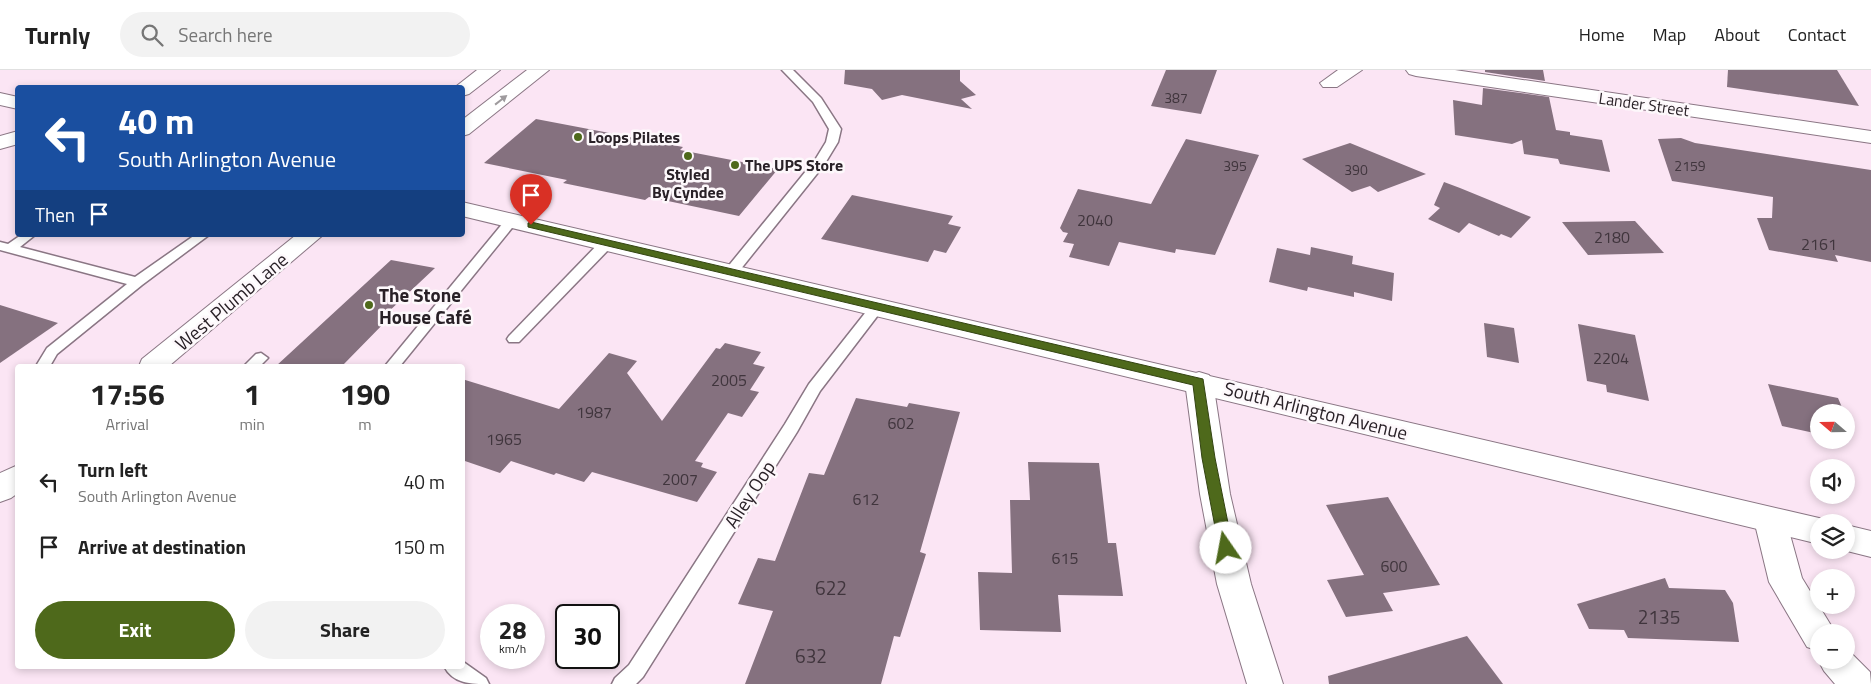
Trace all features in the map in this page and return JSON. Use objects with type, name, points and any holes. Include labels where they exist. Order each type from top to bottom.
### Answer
[{"type":"street","points":[[465,88],[490,70]]},
{"type":"street","points":[[465,128],[539,70]]},
{"type":"street","points":[[1330,83],[1352,70]]},
{"type":"street","name":"Lander Street","points":[[1416,70],[1871,137]]},
{"type":"street","points":[[0,99],[15,102]]},
{"type":"street","points":[[0,143],[15,138]]},
{"type":"street","name":"South Arlington Avenue","points":[[465,209],[1810,529]]},
{"type":"street","name":"West Plumb Lane","points":[[154,364],[309,237]]},
{"type":"street","points":[[1199,382],[1215,494],[1234,584],[1265,684]]},
{"type":"street","points":[[1770,520],[1786,582],[1812,624]]},
{"type":"street","points":[[1855,540],[1871,544]]},
{"type":"street","points":[[1844,669],[1857,684]]},
{"type":"lane","points":[[731,272],[820,162],[832,142],[835,129],[817,100],[787,70]]},
{"type":"lane","points":[[394,364],[512,220]]},
{"type":"lane","points":[[6,247],[25,237]]},
{"type":"lane","points":[[44,364],[52,351],[137,282],[200,237]]},
{"type":"lane","points":[[514,339],[607,243]]},
{"type":"lane","points":[[6,247],[137,282]]},
{"type":"lane","name":"Alley Oop","points":[[622,684],[636,671],[791,428],[814,388],[878,306]]},
{"type":"lane","points":[[458,669],[479,684]]},
{"type":"building","points":[[845,70],[960,70],[960,81],[976,95],[961,99],[972,109],[902,95],[882,100],[872,89],[844,84]]},
{"type":"building","points":[[1166,70],[1217,70],[1201,114],[1151,106]]},
{"type":"building","points":[[1485,70],[1543,70],[1545,81],[1485,72]]},
{"type":"building","points":[[1728,70],[1837,70],[1859,106],[1727,87]]},
{"type":"building","points":[[1483,88],[1549,97],[1556,130],[1570,132],[1570,135],[1602,140],[1610,172],[1560,164],[1558,159],[1524,154],[1522,140],[1512,144],[1455,135],[1453,100],[1482,105]]},
{"type":"building","points":[[536,119],[683,147],[680,150],[778,169],[739,216],[649,197],[645,200],[563,183],[567,180],[484,163]]},
{"type":"building","points":[[1681,138],[1695,143],[1871,170],[1871,262],[1835,255],[1838,262],[1769,250],[1757,218],[1772,218],[1773,197],[1672,181],[1658,139]]},
{"type":"building","points":[[1186,139],[1259,155],[1215,255],[1176,249],[1175,253],[1119,242],[1109,266],[1069,257],[1074,244],[1063,242],[1068,233],[1063,232],[1060,228],[1078,189],[1151,204]]},
{"type":"building","points":[[1350,143],[1426,174],[1378,192],[1370,186],[1352,192],[1302,159]]},
{"type":"building","points":[[1444,182],[1531,217],[1511,238],[1501,234],[1499,236],[1469,223],[1459,233],[1428,219],[1440,208],[1434,205]]},
{"type":"building","points":[[852,195],[953,216],[948,224],[961,227],[946,253],[934,250],[928,262],[821,239]]},
{"type":"building","points":[[1635,221],[1664,253],[1588,255],[1562,222]]},
{"type":"building","points":[[1311,247],[1353,256],[1352,264],[1394,273],[1392,301],[1354,292],[1354,297],[1308,287],[1307,291],[1269,282],[1277,248],[1310,255]]},
{"type":"building","name":"The Stone House Café","points":[[391,260],[435,268],[385,315],[391,316],[344,364],[278,364]]},
{"type":"building","points":[[0,305],[58,323],[0,363]]},
{"type":"building","points":[[1484,323],[1514,328],[1519,363],[1487,357]]},
{"type":"building","points":[[1578,324],[1635,335],[1649,401],[1607,392],[1606,385],[1587,381]]},
{"type":"building","points":[[725,343],[761,352],[753,364],[765,367],[750,390],[759,392],[742,417],[728,413],[695,461],[703,463],[701,467],[717,472],[697,502],[592,472],[584,482],[556,473],[554,475],[511,461],[500,473],[465,461],[465,380],[559,409],[609,353],[637,361],[627,373],[662,421],[716,348],[720,349]]},
{"type":"building","points":[[1768,384],[1838,398],[1841,404],[1810,404],[1810,432],[1782,426]]},
{"type":"building","points":[[856,398],[907,407],[909,403],[960,412],[920,552],[926,554],[900,637],[894,636],[881,684],[745,684],[773,611],[738,604],[758,558],[775,561],[809,473],[824,475]]},
{"type":"building","points":[[1028,462],[1099,463],[1108,543],[1116,543],[1123,596],[1058,595],[1061,632],[980,630],[978,572],[1012,573],[1010,500],[1030,500]]},
{"type":"building","points":[[1388,497],[1440,585],[1383,593],[1393,611],[1346,617],[1327,580],[1364,575],[1326,505]]},
{"type":"building","points":[[1665,578],[1669,588],[1725,590],[1733,603],[1739,642],[1628,638],[1624,630],[1589,629],[1577,604]]},
{"type":"building","points":[[1467,636],[1503,684],[1329,684],[1328,676]]},
{"type":"place","name":"Loops Pilates","points":[[578,137]]},
{"type":"place","name":"Styled By Cyndee","points":[[688,156]]},
{"type":"place","name":"The UPS Store","points":[[735,165]]},
{"type":"place","name":"The Stone House Café","points":[[369,305]]},
{"type":"route","points":[[531,225],[1199,382],[1206,440],[1226,548]]}]
